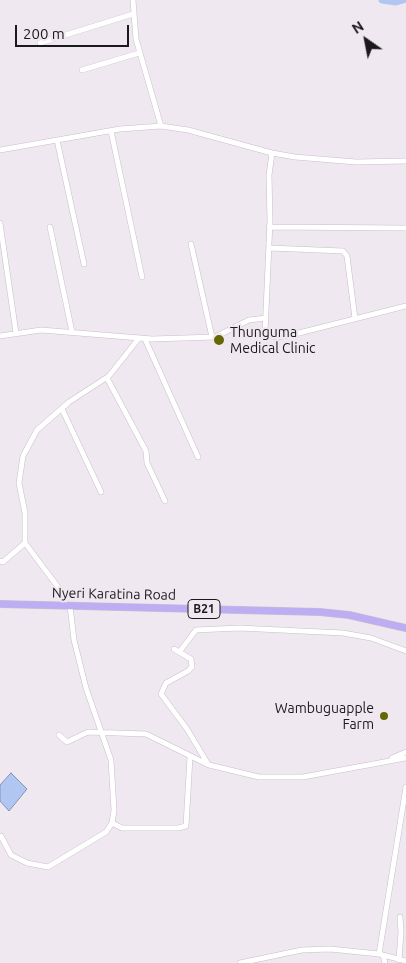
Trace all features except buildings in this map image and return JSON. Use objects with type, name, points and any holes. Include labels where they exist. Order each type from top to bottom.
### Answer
[{"type":"highway","name":"Nyeri Karatina Road","points":[[0,604],[320,612],[349,615],[406,628]]},
{"type":"street","points":[[133,0],[133,14],[139,53],[161,126]]},
{"type":"street","points":[[40,43],[133,14]]},
{"type":"street","points":[[82,70],[139,53]]},
{"type":"street","points":[[0,150],[111,130],[161,126],[188,130],[272,154],[295,158],[356,162],[406,161]]},
{"type":"street","points":[[111,130],[142,277]]},
{"type":"street","points":[[57,140],[84,264]]},
{"type":"street","points":[[272,154],[269,175],[269,248],[265,333],[278,337],[406,306]]},
{"type":"street","points":[[0,223],[16,333]]},
{"type":"street","points":[[50,227],[72,332]]},
{"type":"street","points":[[269,227],[406,228]]},
{"type":"street","points":[[191,244],[212,337]]},
{"type":"street","points":[[269,248],[343,251],[347,256],[355,319]]},
{"type":"street","points":[[0,336],[41,330],[142,338],[212,337],[225,334],[249,320],[266,318]]},
{"type":"street","points":[[1,836],[11,855],[27,863],[48,867],[106,832],[112,823],[114,810],[111,760],[86,688],[68,607],[60,591],[25,543],[25,513],[19,483],[22,456],[37,430],[62,409],[106,378],[142,338]]},
{"type":"street","points":[[142,338],[198,457]]},
{"type":"street","points":[[106,378],[146,450],[147,463],[165,501]]},
{"type":"street","points":[[62,409],[101,492]]},
{"type":"street","points":[[0,561],[3,562],[25,543]]},
{"type":"street","points":[[209,765],[187,729],[161,694],[166,683],[192,667],[191,659],[177,650],[196,630],[239,628],[343,633],[371,638],[406,651]]},
{"type":"street","points":[[59,735],[67,742],[88,732],[146,734],[209,765],[259,777],[303,777],[406,758]]},
{"type":"street","points":[[382,762],[406,752]]},
{"type":"street","points":[[112,823],[122,828],[178,828],[186,826],[190,757]]},
{"type":"street","points":[[385,963],[381,955],[405,806],[406,787]]},
{"type":"street","points":[[399,961],[400,917]]},
{"type":"street","points":[[240,963],[302,950],[330,949],[381,955],[399,961],[406,961]]},
{"type":"water","points":[[11,773],[27,789],[9,811],[0,801],[0,785]]},
{"type":"waterway","points":[[382,0],[396,2],[403,0]]},
{"type":"place","name":"Thunguma Medical Clinic","points":[[219,340]]},
{"type":"place","name":"Wambuguapple Farm","points":[[384,716]]}]
